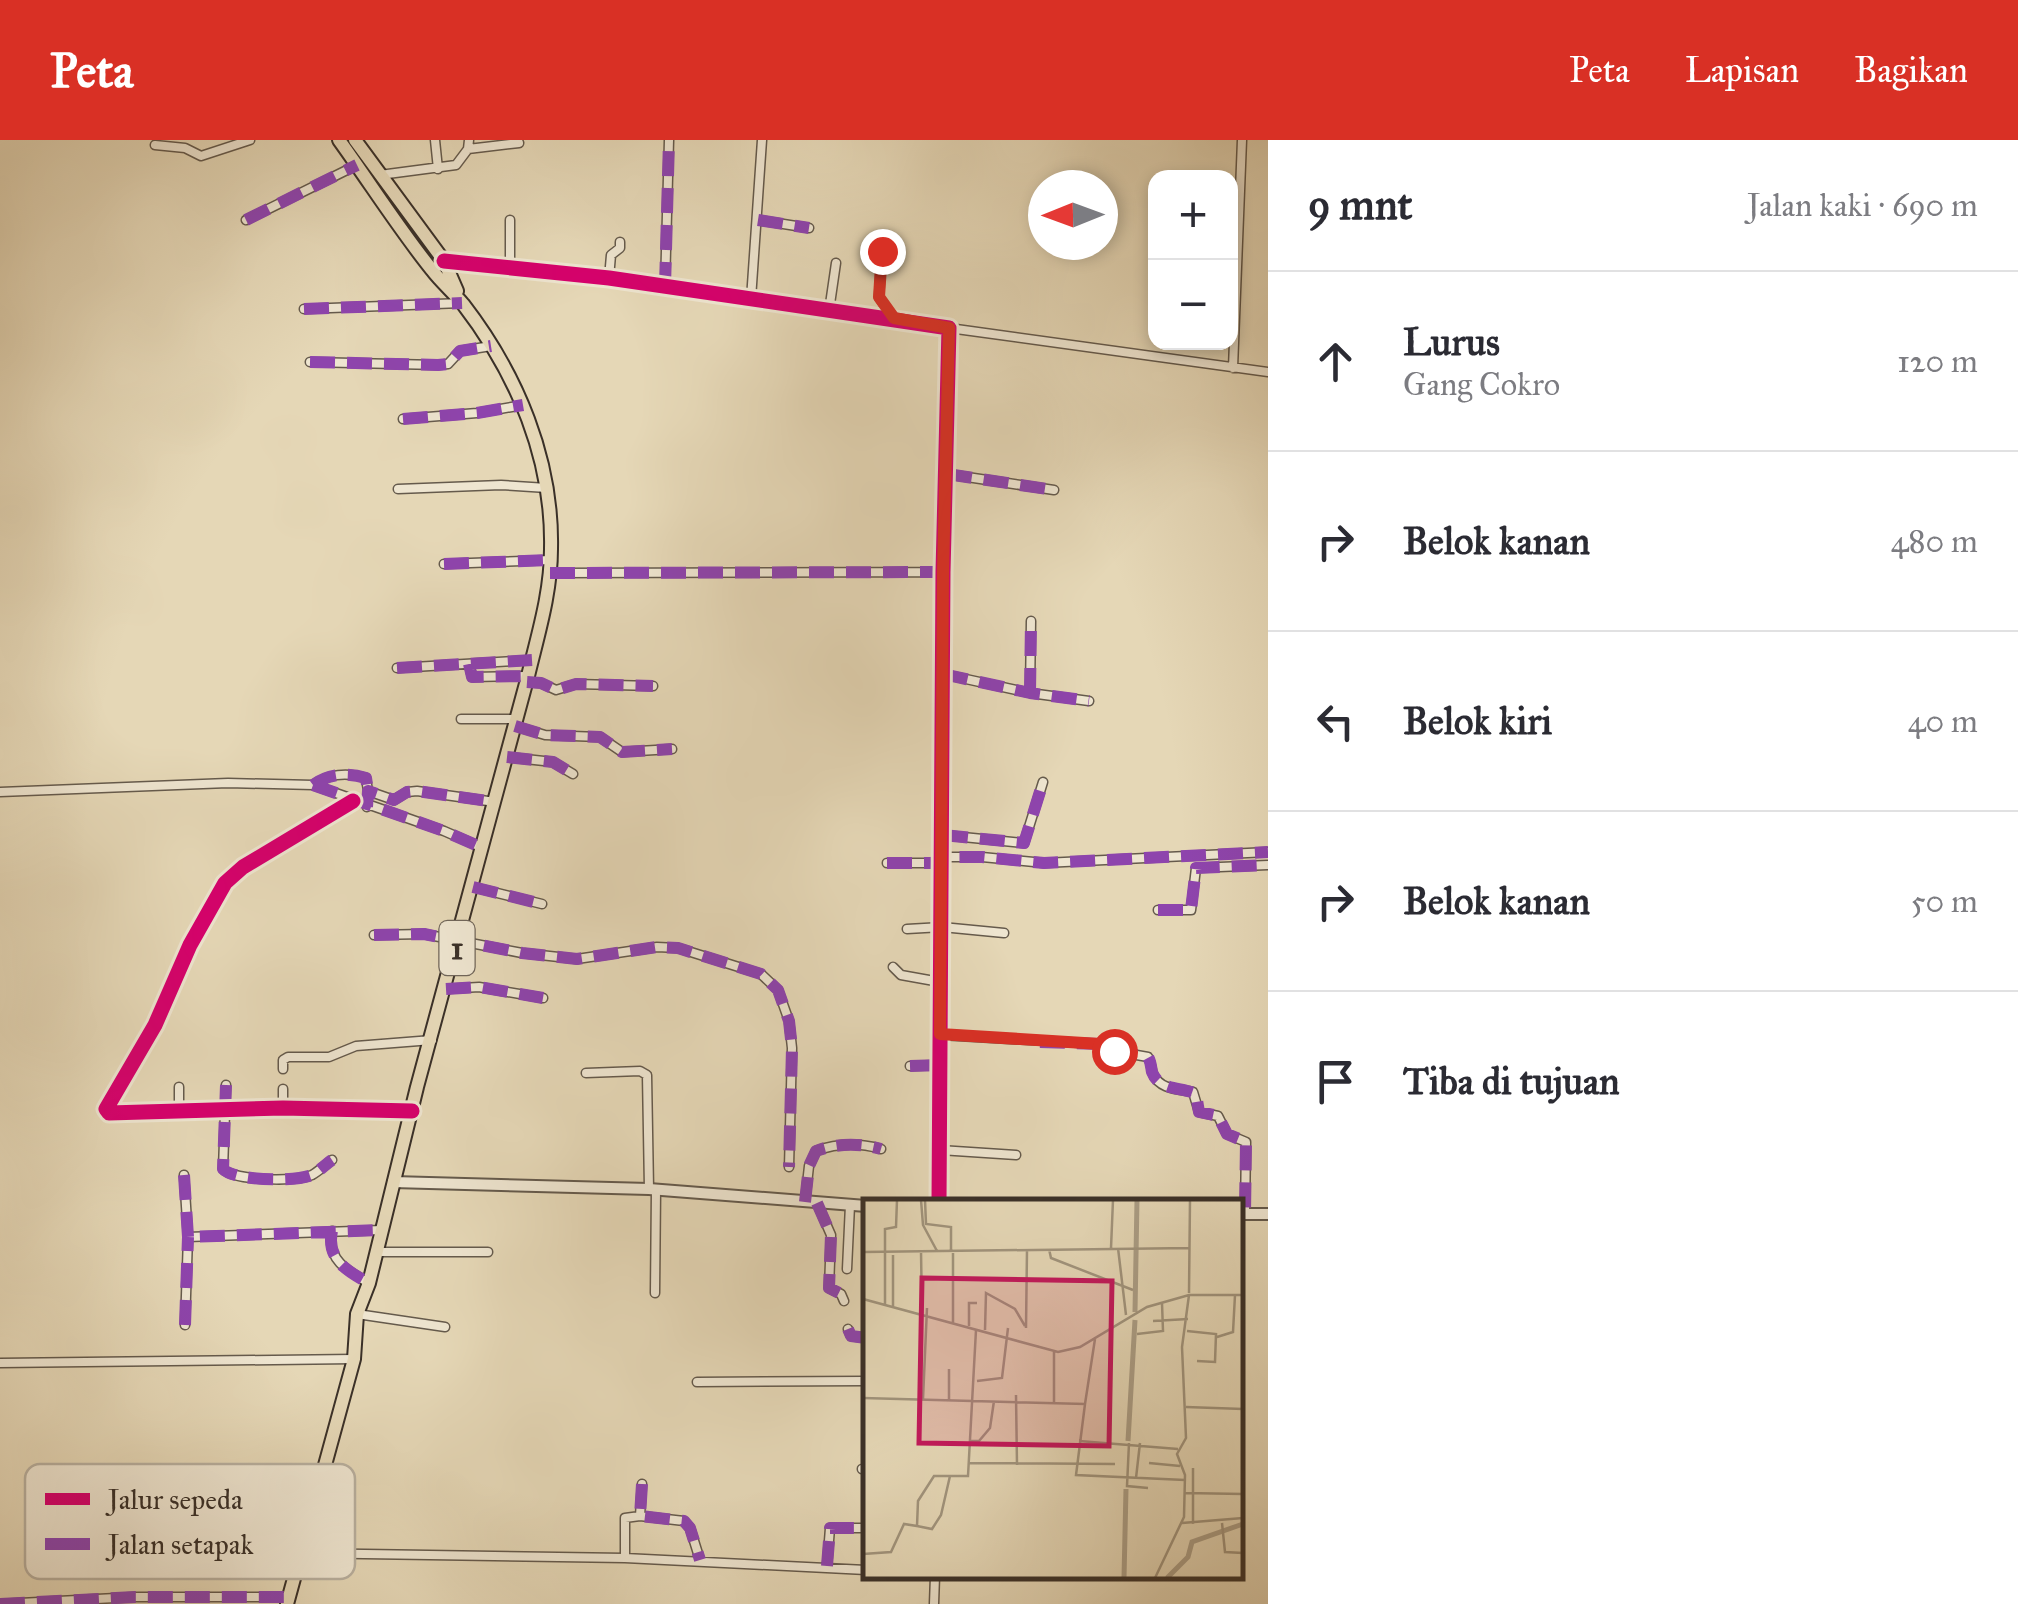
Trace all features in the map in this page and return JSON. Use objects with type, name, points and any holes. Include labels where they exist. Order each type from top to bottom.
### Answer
[{"type":"highway","name":"1","points":[[325,1464],[354,1359],[358,1314],[528,679],[550,566],[547,488],[523,405],[492,346],[462,302],[432,271],[339,140]]},
{"type":"highway","name":"1","points":[[355,140],[444,261],[462,302]]},
{"type":"street","points":[[155,145],[185,148],[201,156],[250,140]]},
{"type":"street","points":[[436,140],[438,169]]},
{"type":"street","points":[[665,287],[669,140]]},
{"type":"street","points":[[750,299],[762,140]]},
{"type":"street","points":[[1232,368],[1242,140]]},
{"type":"street","points":[[380,175],[456,165],[468,144],[519,143]]},
{"type":"street","points":[[246,220],[357,165]]},
{"type":"street","points":[[510,220],[510,266]]},
{"type":"street","points":[[758,220],[809,228]]},
{"type":"street","points":[[610,278],[611,255],[620,248],[620,242]]},
{"type":"street","points":[[882,251],[879,297],[894,318]]},
{"type":"street","points":[[444,261],[610,278],[1268,372]]},
{"type":"street","points":[[829,311],[836,262]]},
{"type":"street","points":[[304,309],[462,302]]},
{"type":"street","points":[[939,1199],[943,572],[949,328]]},
{"type":"street","points":[[310,362],[438,365],[448,364],[460,351],[492,346]]},
{"type":"street","points":[[403,420],[476,414],[523,405]]},
{"type":"street","points":[[947,474],[1054,490]]},
{"type":"street","points":[[398,489],[501,485],[547,488]]},
{"type":"street","points":[[444,564],[943,572]]},
{"type":"street","points":[[1030,694],[1031,621]]},
{"type":"street","points":[[396,668],[532,660]]},
{"type":"street","points":[[469,664],[472,677],[528,679],[556,690],[576,684],[653,686]]},
{"type":"street","points":[[942,674],[1030,694],[1090,701]]},
{"type":"street","points":[[461,719],[516,722],[546,736],[600,737],[622,752],[672,749]]},
{"type":"street","points":[[507,757],[553,762],[573,774]]},
{"type":"street","points":[[312,786],[330,776],[362,776],[368,781],[367,799]]},
{"type":"street","points":[[944,835],[1024,842],[1043,782]]},
{"type":"street","points":[[0,792],[228,784],[312,786],[353,801]]},
{"type":"street","points":[[412,1111],[106,1109],[155,1025],[190,945],[225,883],[243,867],[353,801],[394,800],[417,791],[496,802]]},
{"type":"street","points":[[367,799],[483,848]]},
{"type":"street","points":[[887,862],[932,863],[943,857],[1044,863],[1268,852]]},
{"type":"street","points":[[1158,910],[1191,910],[1196,868],[1268,865]]},
{"type":"street","points":[[473,886],[542,904]]},
{"type":"street","points":[[907,929],[942,927],[1004,933]]},
{"type":"street","points":[[374,936],[408,932],[576,960],[656,947],[678,948],[761,974],[778,990],[789,1020],[792,1048],[788,1167]]},
{"type":"street","points":[[893,967],[901,975],[940,982]]},
{"type":"street","points":[[446,989],[478,987],[543,998]]},
{"type":"street","points":[[940,1034],[1100,1044],[1114,1051],[1148,1057],[1160,1082],[1172,1089],[1193,1092],[1199,1112],[1218,1116],[1228,1134],[1246,1142],[1243,1214],[1268,1214]]},
{"type":"street","points":[[282,1070],[282,1060],[288,1058],[329,1057],[356,1046],[432,1040]]},
{"type":"street","points":[[910,1066],[939,1065]]},
{"type":"street","points":[[586,1073],[640,1071],[647,1075],[655,1293]]},
{"type":"street","points":[[226,1085],[223,1168],[232,1177],[309,1176],[332,1160]]},
{"type":"street","points":[[178,1087],[179,1112]]},
{"type":"street","points":[[282,1108],[283,1089]]},
{"type":"street","points":[[844,1301],[838,1292],[828,1288],[831,1235],[811,1202],[810,1166],[816,1150],[832,1146],[881,1149]]},
{"type":"street","points":[[940,1150],[1016,1155]]},
{"type":"street","points":[[184,1175],[188,1237],[185,1326]]},
{"type":"street","points":[[393,1182],[653,1189],[863,1206]]},
{"type":"street","points":[[847,1269],[850,1205]]},
{"type":"street","points":[[188,1237],[382,1230]]},
{"type":"street","points":[[332,1231],[331,1250],[342,1269],[368,1284]]},
{"type":"street","points":[[376,1252],[488,1252]]},
{"type":"street","points":[[358,1314],[445,1327]]},
{"type":"street","points":[[848,1329],[851,1336],[863,1338]]},
{"type":"street","points":[[0,1363],[354,1359]]},
{"type":"street","points":[[696,1382],[863,1382]]},
{"type":"street","points":[[640,1516],[642,1484]]},
{"type":"street","points":[[625,1558],[625,1518],[640,1516],[684,1521],[700,1560]]},
{"type":"street","points":[[827,1566],[830,1528],[863,1528]]},
{"type":"street","points":[[355,1555],[700,1560],[863,1570]]},
{"type":"street","points":[[934,1604],[935,1579]]},
{"type":"street","points":[[0,1604],[288,1600]]},
{"type":"marked path","points":[[665,287],[669,140]]},
{"type":"marked path","points":[[246,220],[357,165]]},
{"type":"marked path","points":[[758,220],[809,228]]},
{"type":"marked path","points":[[304,309],[462,303]]},
{"type":"marked path","points":[[310,362],[438,365],[448,364],[460,351],[491,346]]},
{"type":"marked path","points":[[403,419],[523,405]]},
{"type":"marked path","points":[[947,474],[1054,490]]},
{"type":"marked path","points":[[444,564],[551,560]]},
{"type":"marked path","points":[[550,573],[943,572]]},
{"type":"marked path","points":[[1030,693],[1031,621]]},
{"type":"marked path","points":[[397,668],[532,660]]},
{"type":"marked path","points":[[469,664],[472,677],[528,676]]},
{"type":"marked path","points":[[943,674],[1089,701]]},
{"type":"marked path","points":[[527,682],[556,690],[576,684],[653,686]]},
{"type":"marked path","points":[[515,726],[545,735],[600,737],[622,752],[672,749]]},
{"type":"marked path","points":[[507,757],[553,762],[573,774]]},
{"type":"marked path","points":[[313,785],[331,776],[352,775],[366,778],[368,791]]},
{"type":"marked path","points":[[943,835],[1024,843],[1043,782]]},
{"type":"marked path","points":[[313,785],[483,848]]},
{"type":"marked path","points":[[367,807],[368,791],[394,800],[417,791],[495,802]]},
{"type":"marked path","points":[[887,863],[932,863],[943,857],[1044,863],[1268,852]]},
{"type":"marked path","points":[[1158,910],[1191,910],[1196,868],[1268,865]]},
{"type":"marked path","points":[[473,887],[542,904]]},
{"type":"marked path","points":[[374,935],[424,934],[577,959],[657,947],[678,948],[761,974],[778,990],[789,1021],[789,1167]]},
{"type":"marked path","points":[[446,989],[479,987],[543,998]]},
{"type":"marked path","points":[[1040,1042],[1100,1044],[1114,1051],[1148,1057],[1160,1082],[1196,1094],[1199,1112],[1218,1116],[1227,1134],[1246,1142],[1245,1214]]},
{"type":"marked path","points":[[910,1066],[939,1065]]},
{"type":"marked path","points":[[226,1085],[223,1169],[252,1178],[293,1179],[312,1175],[332,1160]]},
{"type":"marked path","points":[[805,1202],[809,1166],[816,1151],[849,1145],[881,1149]]},
{"type":"marked path","points":[[184,1175],[188,1237],[382,1230]]},
{"type":"marked path","points":[[817,1203],[831,1235],[829,1288],[841,1294],[844,1301]]},
{"type":"marked path","points":[[332,1231],[335,1257],[369,1283]]},
{"type":"marked path","points":[[185,1325],[188,1237]]},
{"type":"marked path","points":[[848,1329],[851,1336],[863,1338]]},
{"type":"marked path","points":[[642,1484],[640,1516],[684,1521],[700,1560]]},
{"type":"marked path","points":[[827,1566],[830,1528],[863,1528]]},
{"type":"marked path","points":[[0,1604],[135,1597],[289,1597]]},
{"type":"cycle path","points":[[444,261],[609,278],[949,328],[943,572],[939,1199]]},
{"type":"cycle path","points":[[353,801],[243,867],[225,883],[190,945],[155,1025],[106,1109],[109,1113],[283,1108],[412,1111]]},
{"type":"route","points":[[882,251],[879,297],[894,318],[949,328],[940,1034],[1100,1044],[1114,1051]]}]
